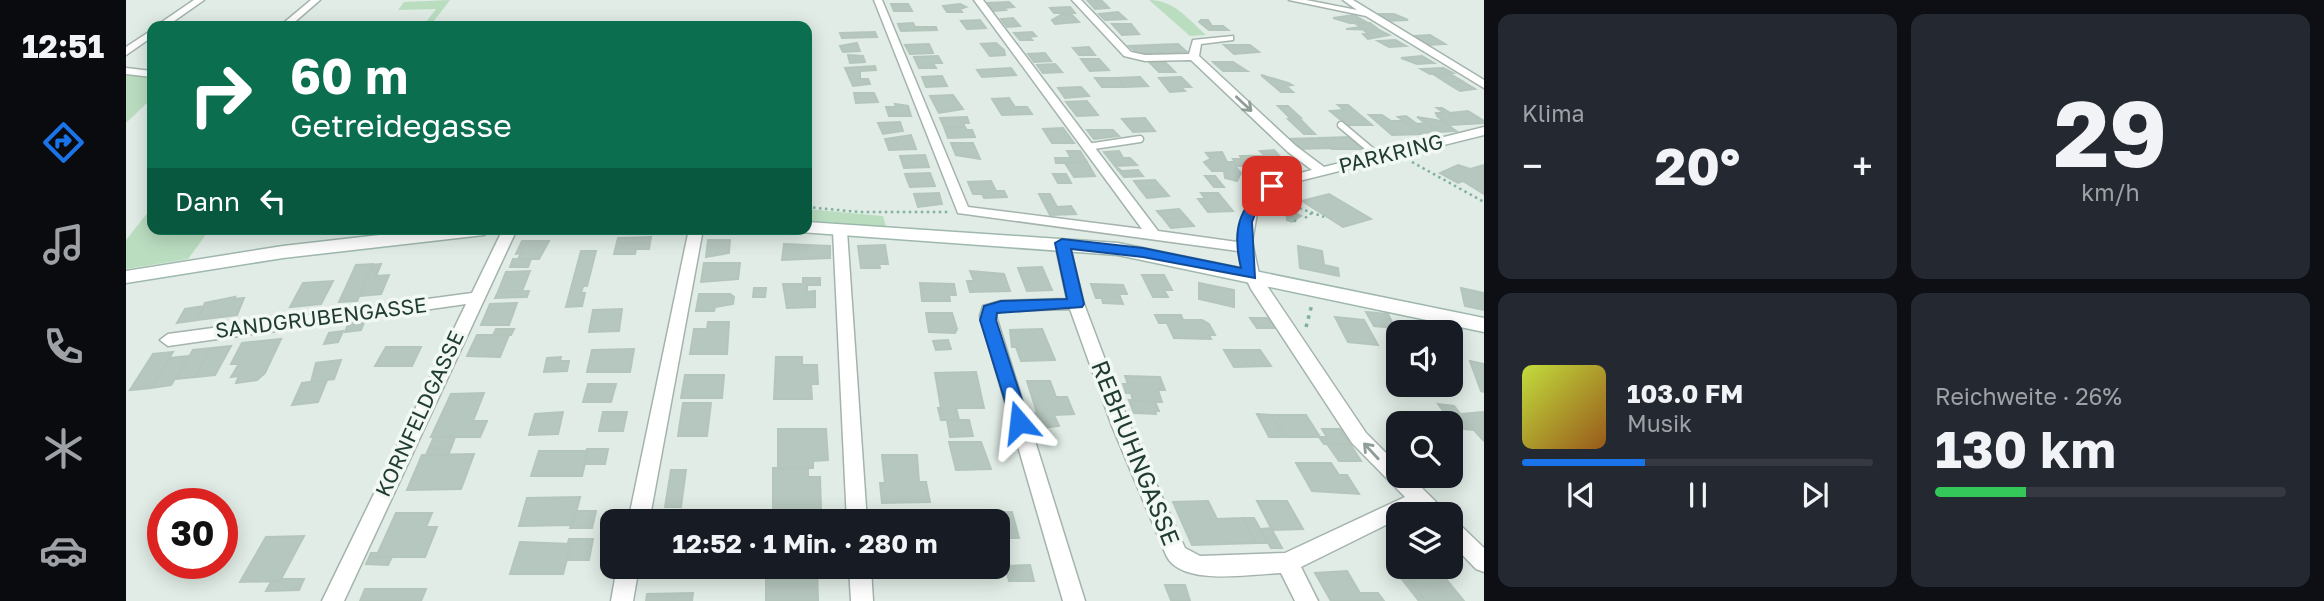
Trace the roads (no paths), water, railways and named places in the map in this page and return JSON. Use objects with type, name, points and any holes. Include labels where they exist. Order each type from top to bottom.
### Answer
[{"type":"main road","points":[[812,228],[1062,243],[1143,253],[1484,325]]},
{"type":"main road","points":[[126,277],[283,252],[432,235]]},
{"type":"street","points":[[168,21],[200,0]]},
{"type":"street","points":[[291,21],[316,0]]},
{"type":"street","points":[[878,0],[962,210],[1244,247]]},
{"type":"street","points":[[978,0],[1153,234]]},
{"type":"street","points":[[1076,0],[1128,54],[1145,58],[1194,57],[1292,149],[1322,171]]},
{"type":"street","points":[[1293,0],[1365,15]]},
{"type":"street","points":[[1347,0],[1365,15],[1484,85]]},
{"type":"street","points":[[126,52],[147,37]]},
{"type":"street","points":[[1194,57],[1196,42],[1230,38]]},
{"type":"street","points":[[126,71],[147,73]]},
{"type":"street","name":"PARKRING","points":[[1250,274],[1244,247],[1247,216],[1258,197],[1277,184],[1484,131]]},
{"type":"street","points":[[840,231],[856,509]]},
{"type":"street","name":"KORNFELDGASSE","points":[[333,601],[474,298],[507,235]]},
{"type":"street","points":[[641,509],[695,235]]},
{"type":"street","name":"REBHUHNGASSE","points":[[1062,243],[1076,304],[1121,426],[1177,555],[1189,564],[1200,566],[1287,563]]},
{"type":"street","points":[[1250,274],[1359,438],[1422,502]]},
{"type":"street","name":"SANDGRUBENGASSE","points":[[168,340],[474,298]]},
{"type":"street","points":[[1074,601],[988,316],[989,310],[1001,306],[1076,304]]},
{"type":"street","points":[[1307,601],[1287,563],[1419,499]]},
{"type":"street","points":[[1463,542],[1484,562]]},
{"type":"street","points":[[622,601],[626,579]]},
{"type":"street","points":[[861,579],[862,601]]},
{"type":"lane","points":[[1341,125],[1379,157]]},
{"type":"lane","points":[[1087,147],[1140,139]]}]
